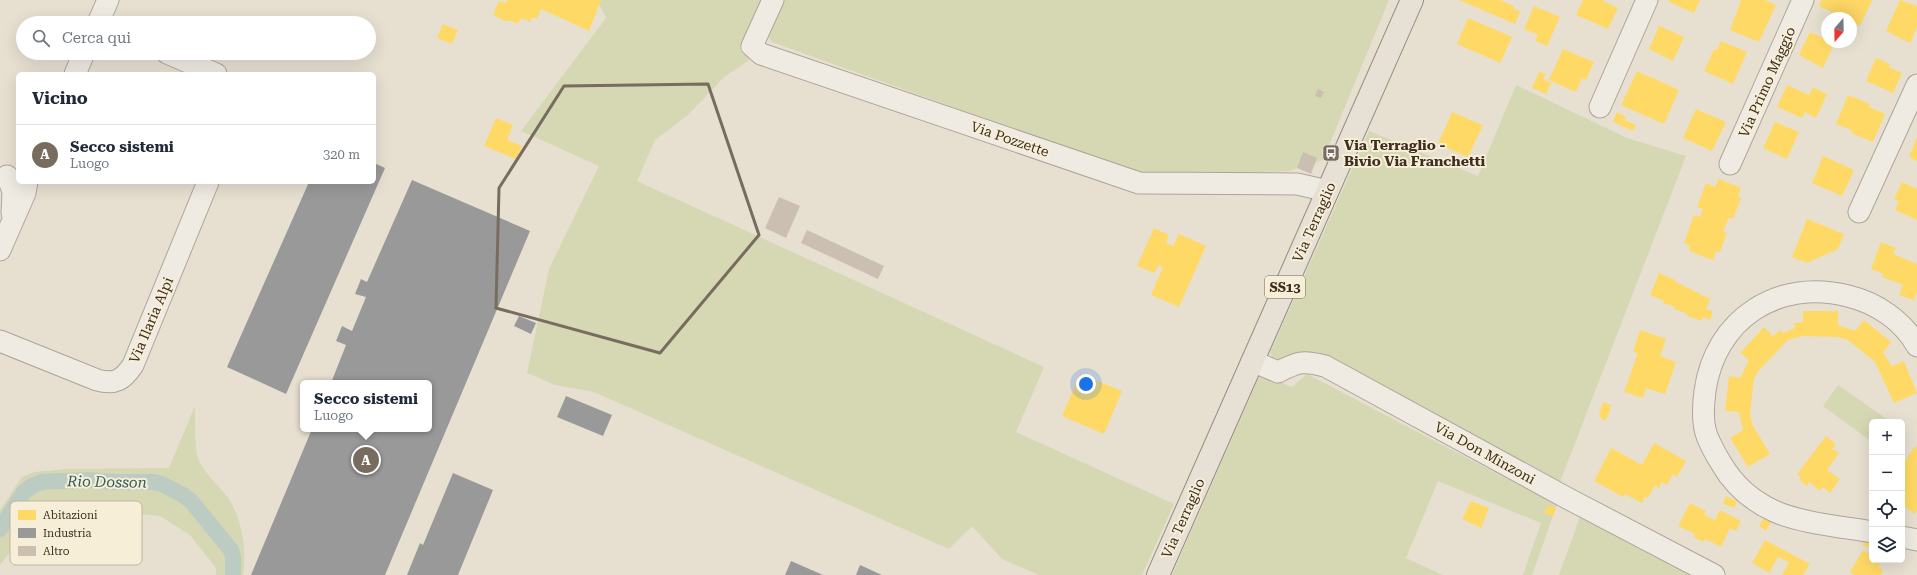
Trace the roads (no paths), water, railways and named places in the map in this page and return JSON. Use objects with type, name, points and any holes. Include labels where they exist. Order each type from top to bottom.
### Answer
[{"type":"main road","name":"Via Terraglio","points":[[1158,575],[1412,0]]},
{"type":"street","points":[[101,16],[108,0]]},
{"type":"street","name":"Via Pozzette","points":[[773,0],[752,46],[761,54],[1139,183],[1297,184],[1328,191]]},
{"type":"street","points":[[1600,107],[1647,0]]},
{"type":"street","name":"Via Primo Maggio","points":[[1730,164],[1803,0]]},
{"type":"street","points":[[76,72],[81,60]]},
{"type":"street","points":[[183,60],[211,72]]},
{"type":"street","points":[[1859,212],[1917,85]]},
{"type":"street","points":[[8,175],[13,191],[10,224]]},
{"type":"street","points":[[0,250],[26,184]]},
{"type":"street","name":"Via Ilaria Alpi","points":[[0,341],[97,380],[110,383],[122,380],[132,365],[207,184]]},
{"type":"street","points":[[1869,531],[1810,521],[1776,512],[1758,502],[1737,485],[1723,467],[1707,435],[1704,404],[1707,379],[1714,357],[1726,336],[1741,320],[1759,306],[1777,298],[1802,292],[1837,293],[1856,298],[1876,306],[1901,325],[1917,346]]},
{"type":"street","name":"Via Don Minzoni","points":[[1252,361],[1278,372],[1298,362],[1312,362],[1324,366],[1567,498],[1714,575]]},
{"type":"street","points":[[1905,538],[1917,540]]},
{"type":"waterway","name":"Rio Dosson","points":[[18,501],[24,492],[41,482],[86,480],[154,482],[162,484],[191,501],[231,550],[233,557],[233,575]]},
{"type":"waterway","name":"Rio Dosson","points":[[0,529],[10,514]]},
{"type":"place","name":"Via Terraglio - Bivio Via Franchetti","points":[[1331,153]]},
{"type":"place","name":"Secco sistemi","points":[[366,460]]}]
